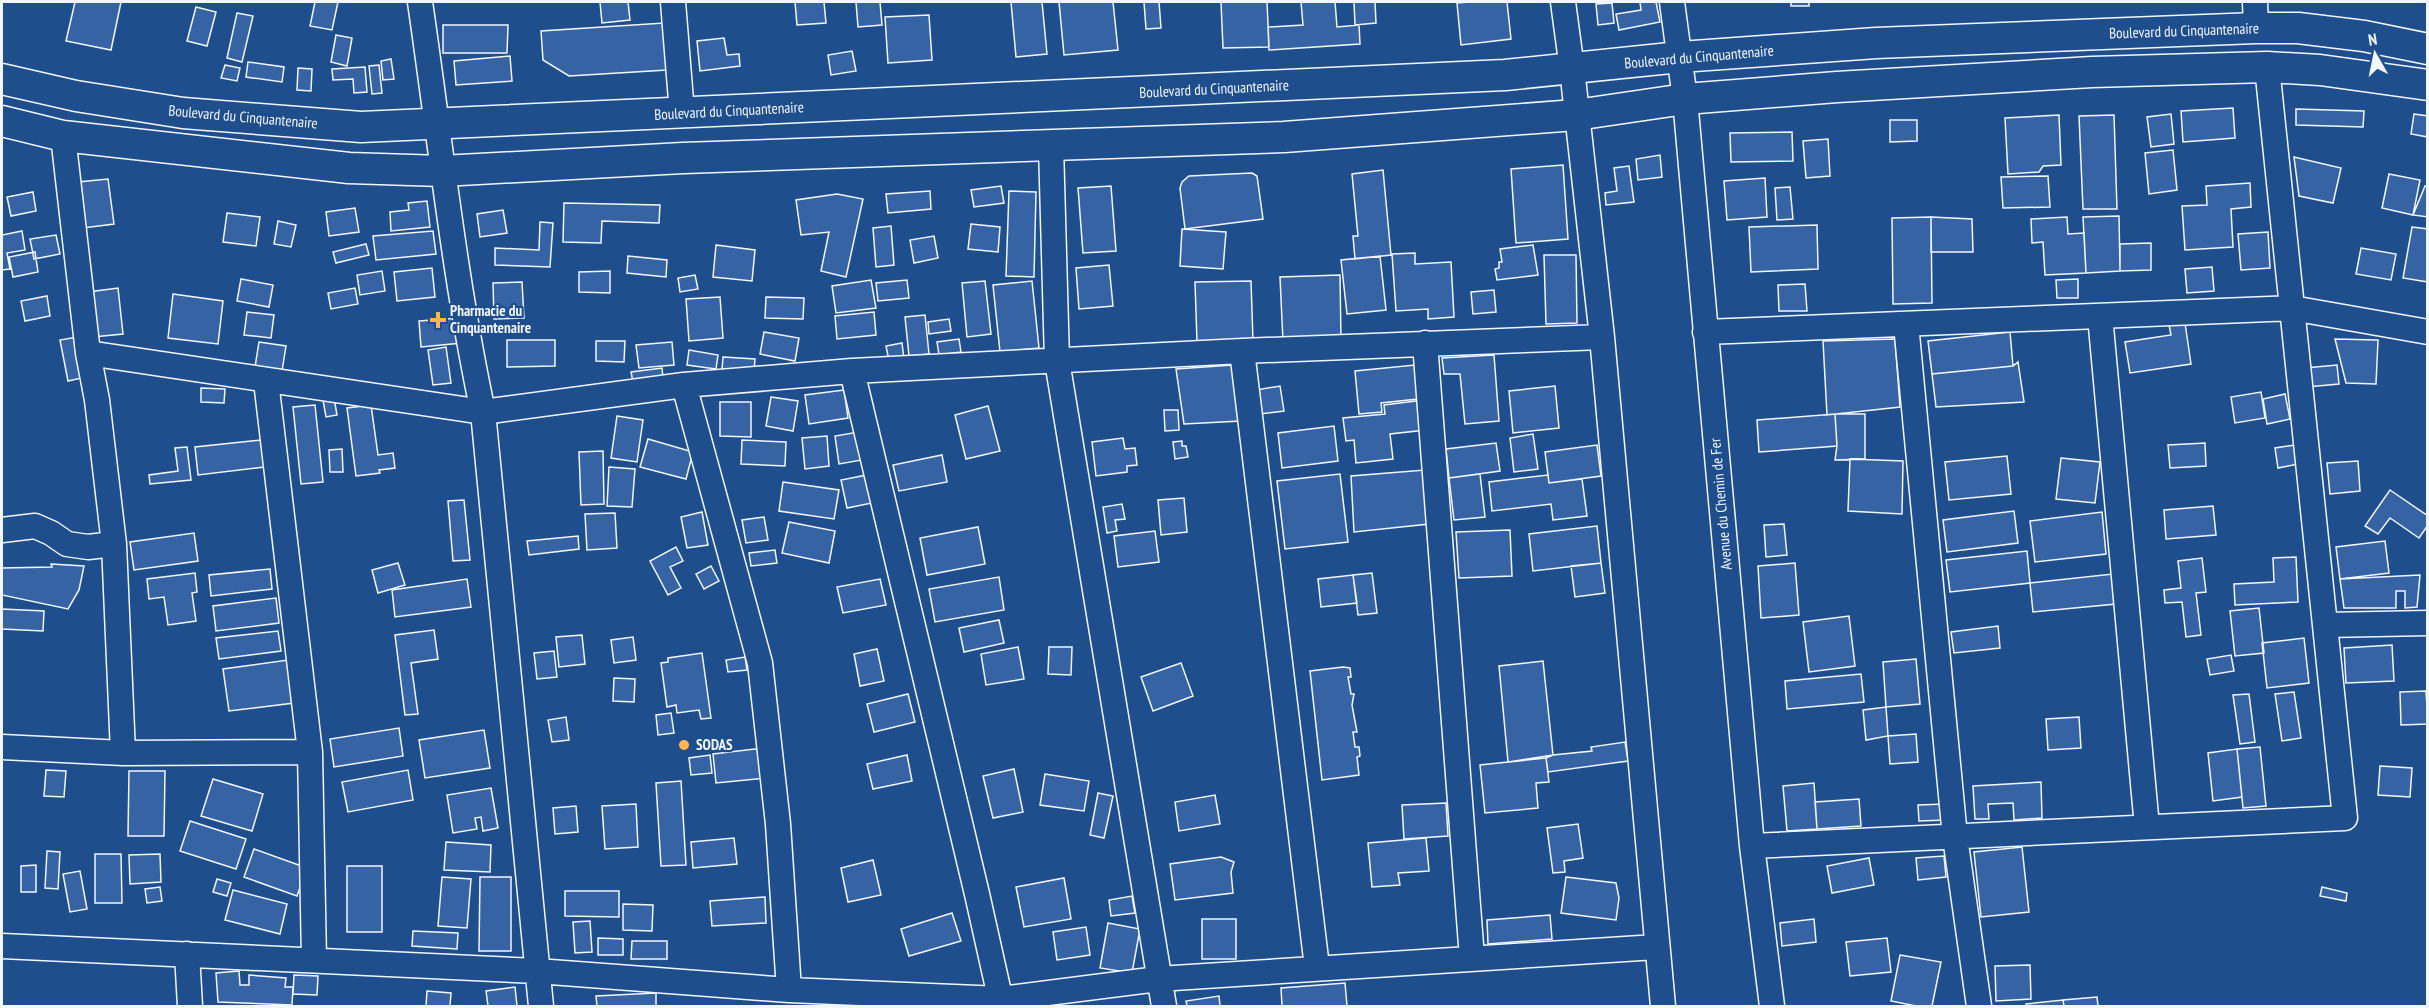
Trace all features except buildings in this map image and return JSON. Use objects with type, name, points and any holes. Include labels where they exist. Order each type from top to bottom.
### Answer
[{"type":"main road","name":"Boulevard du Cinquantenaire","points":[[2,79],[76,96],[183,113],[361,127],[1493,76],[1680,57],[2256,15],[2298,28],[2364,36],[2427,49]]},
{"type":"main road","points":[[2,121],[63,136],[349,168],[442,171],[683,158],[1284,137],[1576,115],[1685,99],[2080,73],[2267,67],[2320,70],[2427,85]]},
{"type":"street","points":[[420,2],[467,336],[483,412],[541,1006]]},
{"type":"street","points":[[674,2],[682,113]]},
{"type":"street","points":[[1563,2],[1602,337],[1663,1006]]},
{"type":"street","name":"Avenue du Chemin de Fer","points":[[1672,2],[1685,99],[1752,846],[1772,1006]]},
{"type":"street","points":[[1752,846],[2345,818],[2267,67]]},
{"type":"street","points":[[63,136],[88,353],[114,544],[123,753]]},
{"type":"street","points":[[1051,146],[1057,361],[1164,1006]]},
{"type":"street","points":[[1705,332],[2292,308],[2427,332]]},
{"type":"street","points":[[2100,316],[2147,827]]},
{"type":"street","points":[[1906,324],[1955,837],[1979,1006]]},
{"type":"street","points":[[88,353],[483,412],[684,386],[852,371],[1242,351],[1602,337]]},
{"type":"street","points":[[1425,344],[1472,958]]},
{"type":"street","points":[[1242,351],[1317,967]]},
{"type":"street","points":[[852,371],[1001,1003]]},
{"type":"street","points":[[266,381],[310,752],[314,960]]},
{"type":"street","points":[[684,386],[760,663],[778,824],[789,990]]},
{"type":"street","points":[[2,530],[35,526],[67,544],[88,547],[114,544]]},
{"type":"street","points":[[2325,625],[2427,623]]},
{"type":"street","points":[[2,747],[123,753],[310,752]]},
{"type":"street","points":[[2,946],[537,971],[1001,1003],[1158,979],[1656,947]]},
{"type":"street","points":[[187,954],[190,1006]]},
{"type":"place","name":"Pharmacie du Cinquantenaire","points":[[438,320]]},
{"type":"place","name":"SODAS","points":[[684,745]]}]
